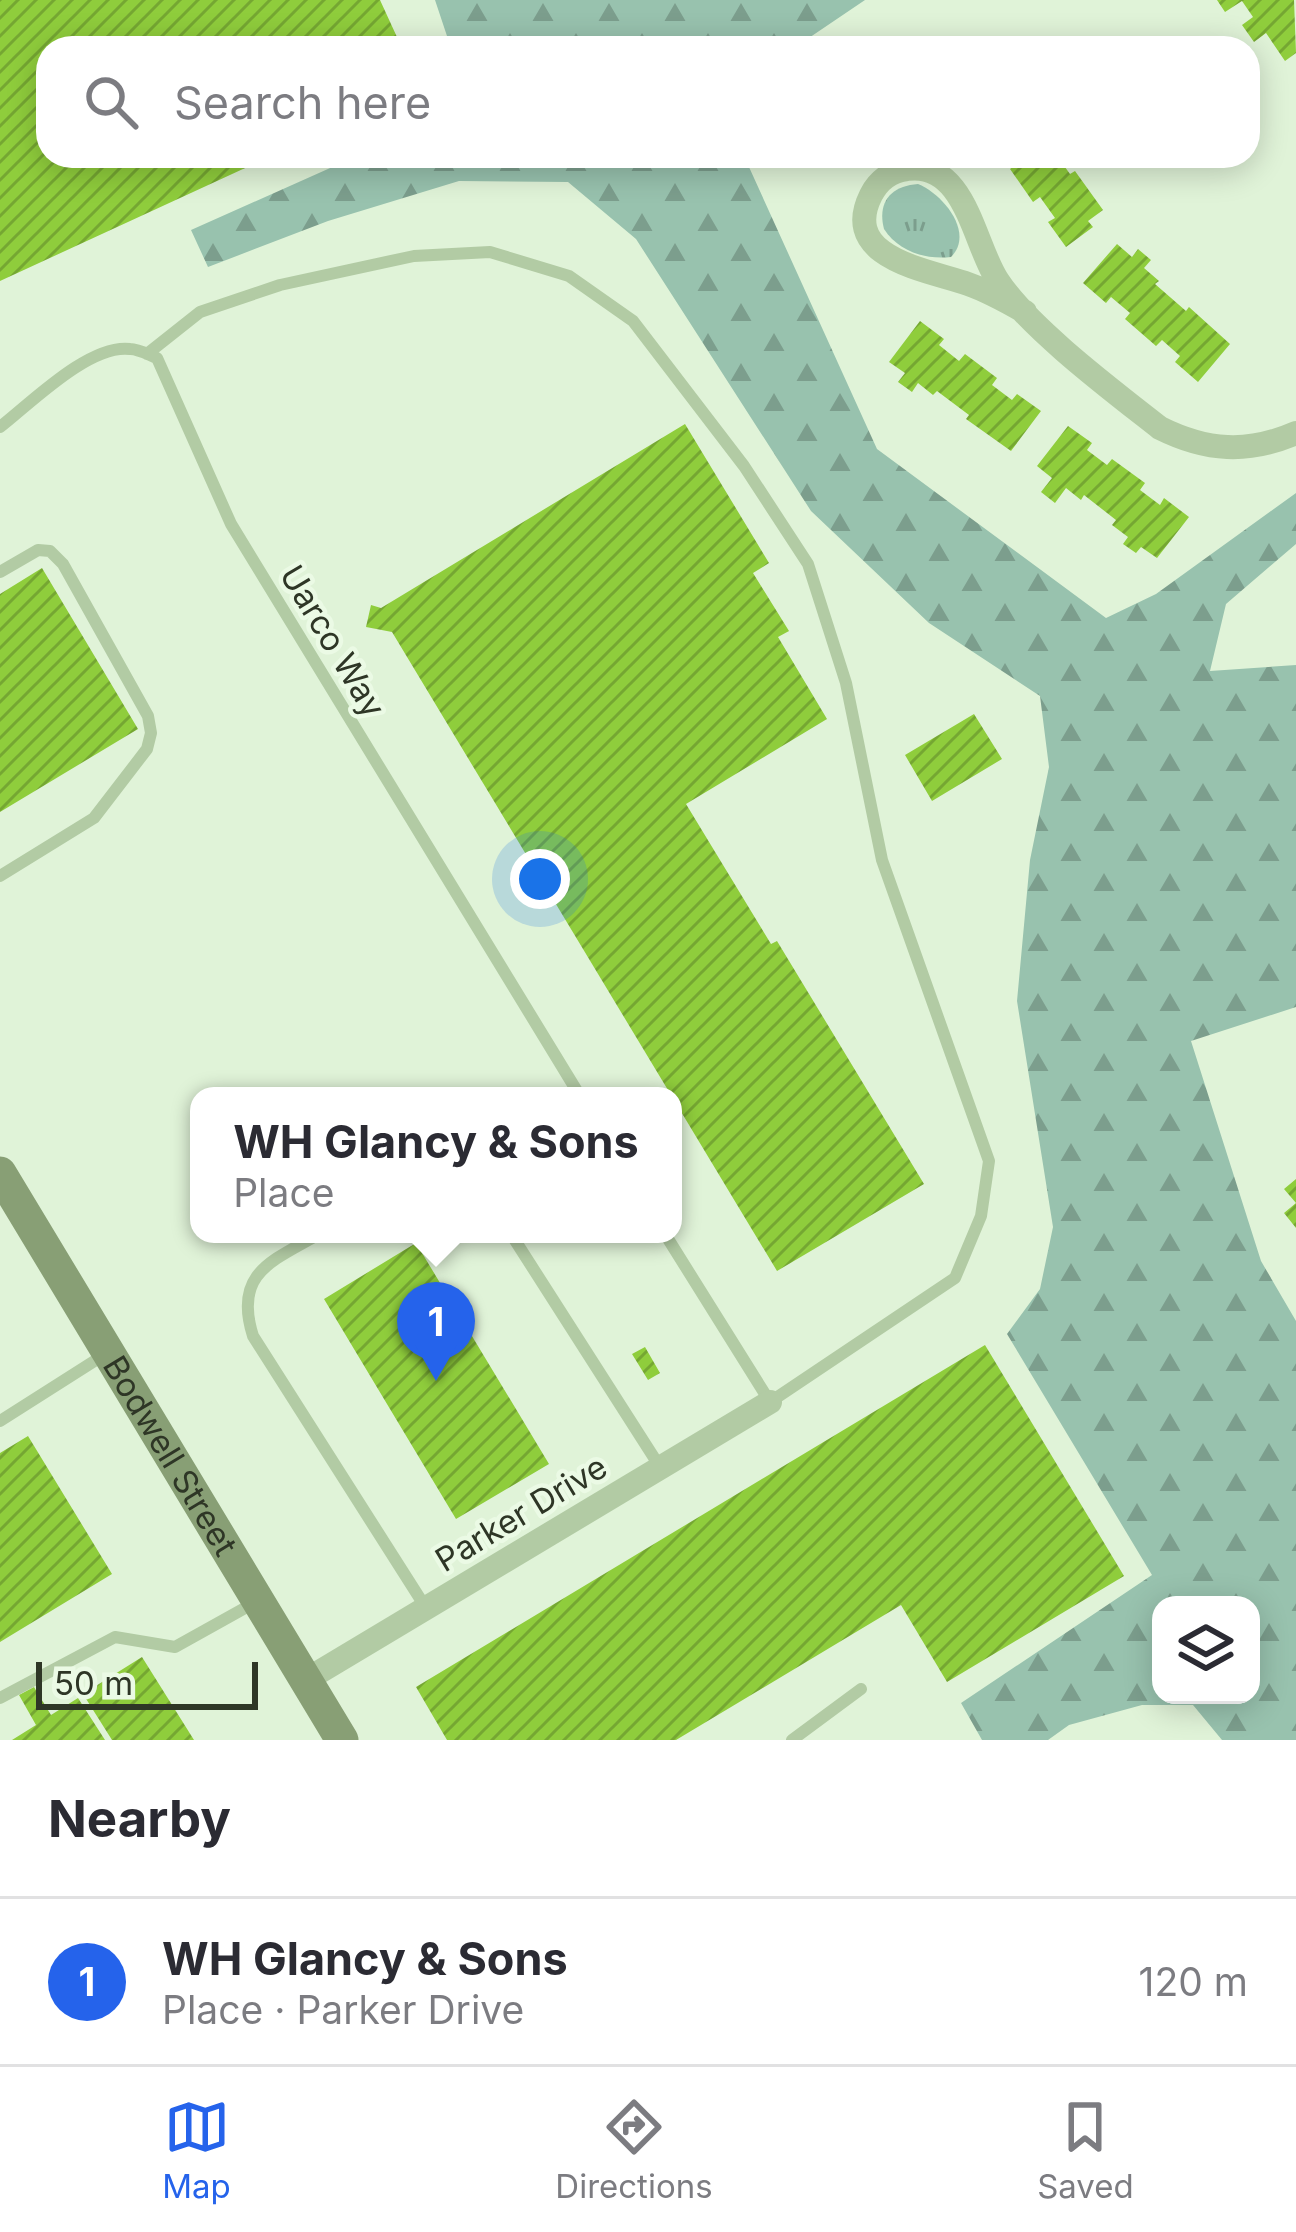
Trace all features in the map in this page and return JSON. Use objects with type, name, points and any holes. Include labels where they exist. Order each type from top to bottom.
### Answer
[{"type":"street","points":[[1024,313],[997,280],[963,202],[932,172],[907,169],[881,181],[866,208],[869,235],[888,257],[987,291],[1024,313],[1150,420],[1181,439],[1240,449],[1296,433]]},
{"type":"street","points":[[926,273],[950,274],[964,267],[975,247],[974,230]]},
{"type":"street","name":"Bodwell Street","points":[[0,1173],[342,1740]]},
{"type":"street","name":"Parker Drive","points":[[306,1680],[770,1402]]},
{"type":"lane","points":[[0,427],[84,362],[108,350],[131,348],[147,354],[200,312],[280,285],[414,256],[490,253],[569,276],[633,321],[744,466],[808,564],[846,683],[882,860],[989,1161],[981,1216],[955,1278],[770,1402],[671,1243]]},
{"type":"lane","name":"Uarco Way","points":[[147,354],[157,358],[231,524],[575,1087]]},
{"type":"lane","points":[[0,572],[38,550],[50,551],[63,564],[148,716],[151,733],[147,749],[94,818],[0,876]]},
{"type":"lane","points":[[304,1243],[260,1269],[248,1293],[246,1313],[253,1336],[426,1608]]},
{"type":"lane","points":[[517,1243],[660,1467]]},
{"type":"lane","points":[[0,1421],[108,1352]]},
{"type":"lane","points":[[0,1698],[116,1637],[175,1647],[258,1600]]},
{"type":"lane","points":[[792,1740],[861,1689]]},
{"type":"green space","points":[[435,0],[865,0],[812,36],[447,36]]},
{"type":"green space","points":[[330,168],[749,168],[877,449],[1106,618],[1156,594],[1296,493],[1296,544],[1226,604],[1210,671],[1296,665],[1296,1007],[1191,1041],[1261,1261],[1296,1321],[1296,1740],[1222,1740],[1193,1705],[1142,1705],[1069,1725],[1048,1740],[982,1740],[961,1703],[1152,1575],[1007,1334],[1040,1289],[1053,1227],[1017,1001],[1030,860],[1049,767],[1040,696],[929,623],[811,511],[636,239],[568,182],[459,181],[328,221],[208,267],[191,230]]},
{"type":"green space","points":[[918,184],[946,205],[958,226],[957,247],[951,257],[913,252],[884,229],[888,197]]},
{"type":"building","points":[[0,0],[380,0],[396,36],[36,36],[36,168],[245,168],[0,281]]},
{"type":"building","points":[[1217,0],[1294,0],[1296,53],[1285,61],[1266,33],[1250,36],[1242,25],[1253,17],[1242,1],[1225,12]]},
{"type":"building","points":[[1010,169],[1075,171],[1103,210],[1088,221],[1093,227],[1066,247],[1048,222],[1055,218],[1040,197],[1033,202]]},
{"type":"building","points":[[1117,244],[1132,257],[1138,249],[1151,260],[1144,268],[1159,281],[1155,284],[1230,344],[1198,382],[1175,362],[1180,356],[1162,340],[1156,346],[1125,319],[1130,313],[1111,297],[1106,303],[1083,283]]},
{"type":"building","points":[[920,321],[944,339],[939,345],[959,361],[965,354],[997,378],[992,385],[1012,400],[1017,394],[1041,411],[1011,451],[937,391],[933,395],[918,383],[912,392],[898,382],[905,373],[889,362]]},
{"type":"building","points":[[685,424],[769,563],[753,573],[789,631],[778,637],[827,719],[686,804],[771,944],[777,941],[924,1184],[777,1271],[682,1113],[682,1087],[666,1087],[392,632],[366,627],[371,605],[381,608]]},
{"type":"building","points":[[1068,426],[1092,443],[1087,450],[1107,465],[1112,459],[1145,483],[1140,490],[1160,505],[1164,498],[1189,517],[1157,558],[1141,547],[1136,553],[1123,544],[1128,537],[1112,525],[1116,520],[1084,495],[1081,500],[1066,488],[1055,503],[1041,492],[1052,478],[1037,466]]},
{"type":"building","points":[[42,568],[138,729],[0,812],[0,594]]},
{"type":"building","points":[[974,714],[1002,759],[932,801],[905,755]]},
{"type":"building","points":[[1296,1179],[1296,1203],[1284,1189]]},
{"type":"building","points":[[1296,1203],[1296,1228],[1284,1213]]},
{"type":"building","points":[[416,1243],[549,1464],[456,1519],[324,1299]]},
{"type":"building","points":[[985,1345],[1124,1576],[947,1682],[901,1605],[676,1740],[447,1740],[416,1687]]},
{"type":"building","points":[[645,1347],[660,1373],[648,1380],[632,1354]]},
{"type":"building","points":[[28,1436],[112,1574],[0,1642],[0,1453]]},
{"type":"building","points":[[142,1657],[194,1740],[112,1740],[83,1694]]},
{"type":"building","points":[[34,1687],[51,1715],[78,1698],[105,1740],[12,1740],[36,1725],[19,1695]]},
{"type":"place","name":"WH Glancy & Sons","points":[[436,1381]]}]
